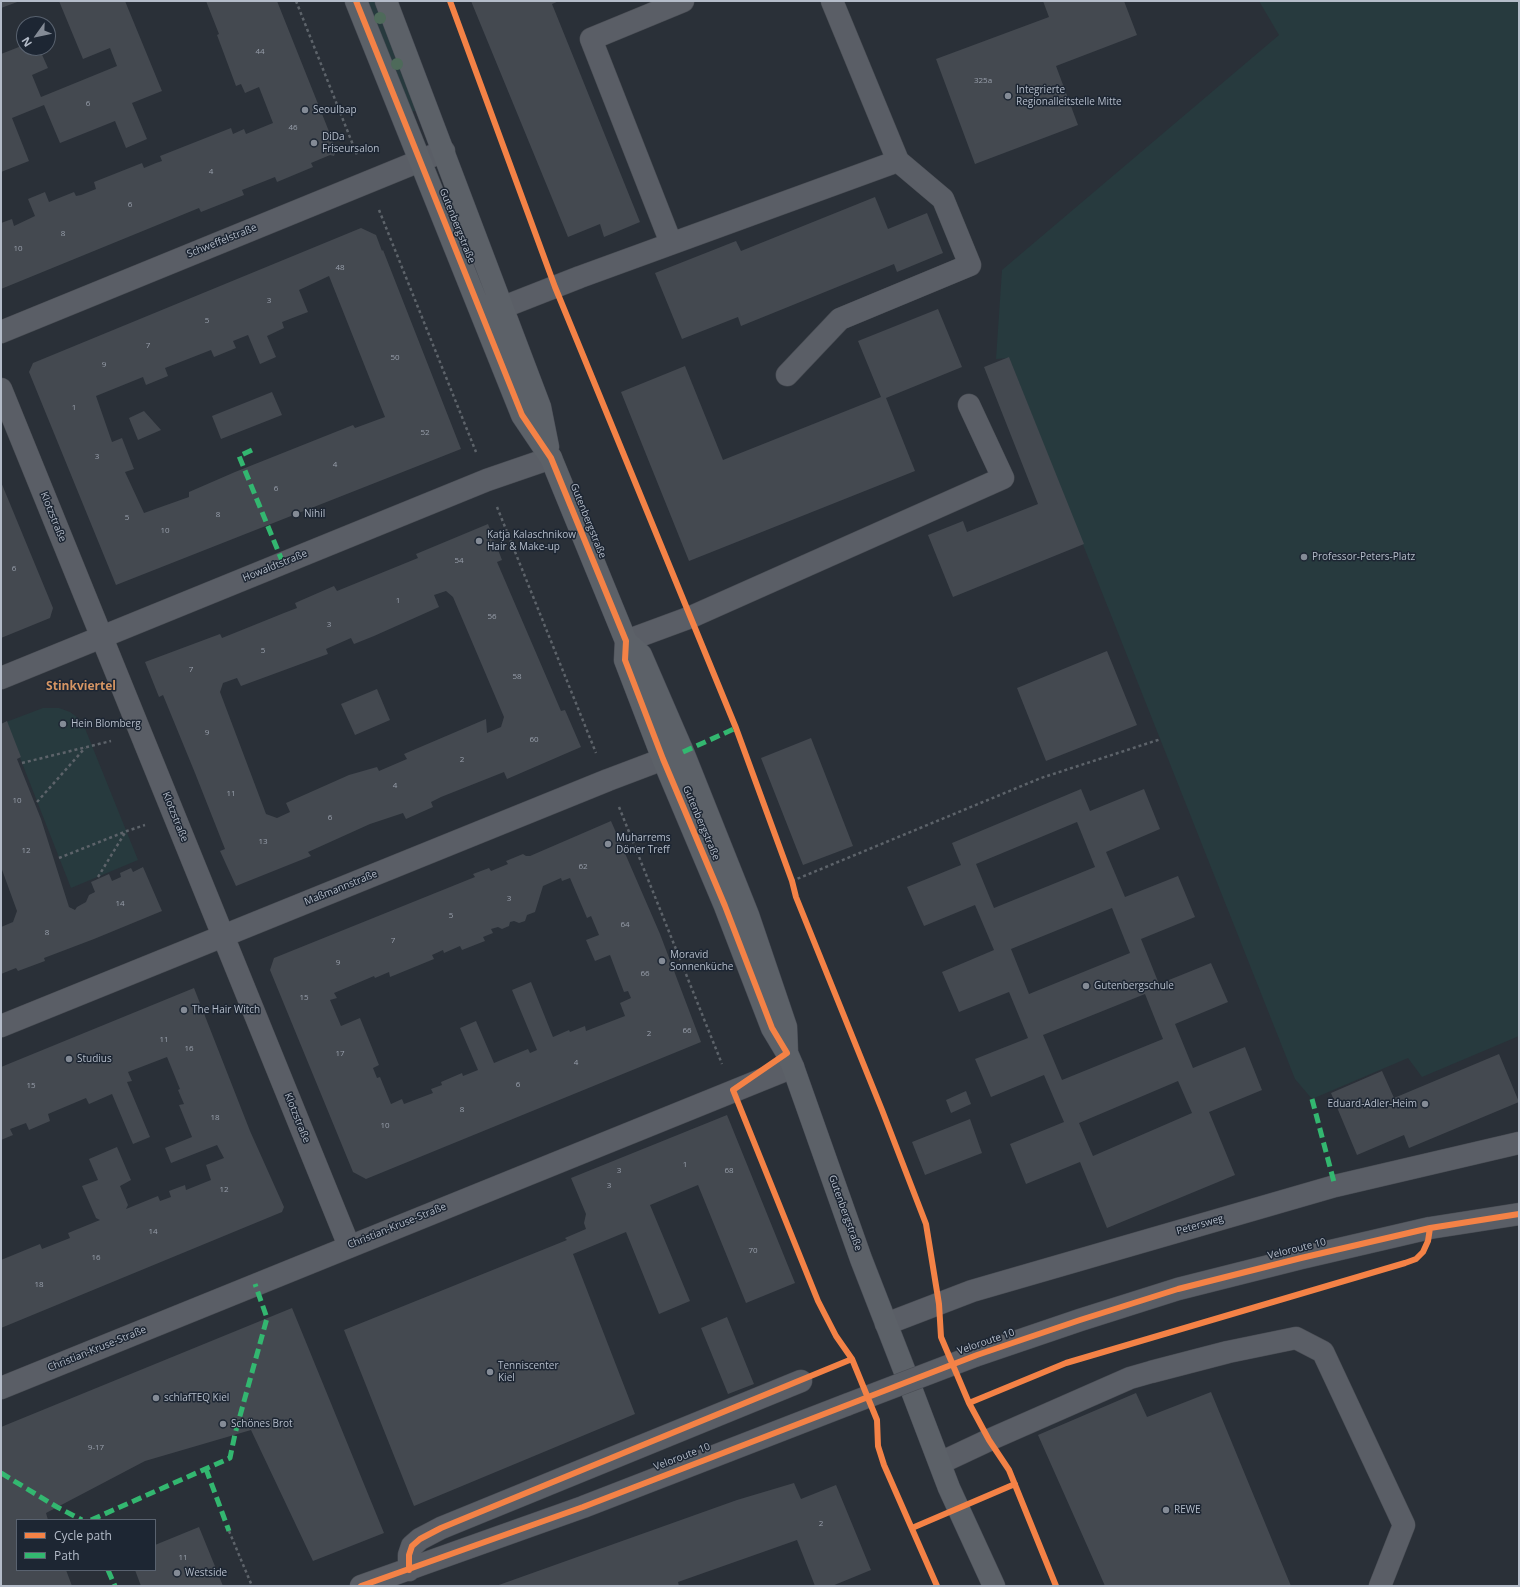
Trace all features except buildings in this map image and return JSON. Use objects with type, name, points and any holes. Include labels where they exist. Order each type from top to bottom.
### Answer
[{"type":"main road","name":"Gutenbergstraße","points":[[356,1],[522,415],[550,458],[626,641],[641,654],[673,755],[748,915],[786,1027],[790,1060],[908,1382],[958,1509],[991,1585]]},
{"type":"main road","name":"Gutenbergstraße","points":[[386,1],[444,151],[501,308],[540,407],[550,458]]},
{"type":"street","points":[[671,243],[591,39],[683,1]]},
{"type":"street","points":[[787,375],[840,319],[970,265],[943,199],[898,161],[832,1]]},
{"type":"street","name":"Schweffelstraße","points":[[1,332],[444,151]]},
{"type":"street","points":[[501,308],[671,243],[898,161]]},
{"type":"street","name":"Klotzstraße","points":[[1,389],[348,1246]]},
{"type":"street","points":[[626,641],[691,617],[1003,478],[969,405]]},
{"type":"street","name":"Howaldtstraße","points":[[1,678],[487,480],[550,458]]},
{"type":"street","name":"Maßmannstraße","points":[[1,1026],[673,755]]},
{"type":"street","name":"Christian-Kruse-Straße","points":[[1,1388],[733,1090],[790,1060]]},
{"type":"street","name":"Petersweg","points":[[886,1324],[972,1292],[1334,1186],[1519,1143]]},
{"type":"street","name":"Veloroute 10","points":[[361,1586],[582,1507],[977,1355],[1080,1320],[1178,1290],[1301,1258],[1430,1228],[1519,1214]]},
{"type":"street","points":[[940,1463],[1130,1378],[1228,1352],[1296,1338],[1323,1352],[1404,1525],[1380,1586]]},
{"type":"street","points":[[408,1570],[409,1555],[412,1546],[420,1539],[441,1528],[801,1381]]},
{"type":"path","points":[[296,1],[733,1090]]},
{"type":"path","points":[[22,763],[92,747],[140,733]]},
{"type":"path","points":[[792,881],[1041,778],[1160,739]]},
{"type":"path","points":[[37,802],[85,748]]},
{"type":"path","points":[[59,858],[127,831],[175,817]]},
{"type":"path","points":[[98,877],[127,831]]},
{"type":"path","points":[[229,1531],[252,1586]]},
{"type":"green space","points":[[360,1],[383,1],[424,107],[406,114]]},
{"type":"green space","name":"Professor-Peters-Platz","points":[[1259,1],[1519,1],[1519,1036],[1422,1077],[1408,1058],[1312,1099],[1295,1079],[1009,358],[996,359],[1002,270],[1279,35]]},
{"type":"green space","points":[[43,708],[59,708],[70,712],[82,721],[138,860],[71,888],[6,722]]},
{"type":"marked path","points":[[252,450],[239,456],[283,563]]},
{"type":"marked path","points":[[683,752],[736,728]]},
{"type":"marked path","points":[[1312,1099],[1335,1186]]},
{"type":"marked path","points":[[93,1519],[230,1458],[235,1434],[267,1318],[255,1284]]},
{"type":"marked path","points":[[206,1469],[229,1531]]},
{"type":"marked path","points":[[1,1473],[57,1507],[80,1519]]},
{"type":"marked path","points":[[108,1571],[115,1586]]},
{"type":"cycle path","points":[[356,1],[522,415],[551,458],[626,641],[625,660],[663,759],[725,906],[772,1028],[787,1053],[733,1090],[818,1301],[836,1336],[852,1359],[877,1420],[878,1446],[884,1465],[937,1586]]},
{"type":"cycle path","points":[[450,1],[555,287],[736,728],[792,881],[796,897],[882,1110],[926,1224],[939,1304],[941,1337],[969,1403],[989,1440],[1009,1470],[1056,1586]]},
{"type":"cycle path","points":[[361,1586],[583,1507],[977,1355],[1080,1320],[1178,1289],[1301,1258],[1430,1228],[1519,1214]]},
{"type":"cycle path","points":[[969,1403],[1066,1363],[1416,1259],[1423,1252],[1428,1241],[1430,1228]]},
{"type":"cycle path","points":[[409,1570],[409,1555],[412,1546],[420,1539],[441,1528],[852,1359]]},
{"type":"cycle path","points":[[912,1528],[1015,1484]]},
{"type":"place","name":"Integrierte Regionalleitstelle Mitte","points":[[1008,96]]},
{"type":"place","name":"Seoulbap","points":[[305,110]]},
{"type":"place","name":"DiDa Friseursalon","points":[[314,143]]},
{"type":"place","name":"Nihil","points":[[296,514]]},
{"type":"place","name":"Katja Kalaschnikow Hair & Make-up","points":[[479,541]]},
{"type":"place","name":"Professor-Peters-Platz","points":[[1304,557]]},
{"type":"place","name":"Hein Blomberg","points":[[63,724]]},
{"type":"place","name":"Muharrems Döner Treff","points":[[608,844]]},
{"type":"place","name":"Moravid Sonnenküche","points":[[662,961]]},
{"type":"place","name":"Gutenbergschule","points":[[1086,986]]},
{"type":"place","name":"The Hair Witch","points":[[184,1010]]},
{"type":"place","name":"Studius","points":[[69,1059]]},
{"type":"place","name":"Eduard-Adler-Heim","points":[[1425,1104]]},
{"type":"place","name":"Tenniscenter Kiel","points":[[490,1372]]},
{"type":"place","name":"schlafTEQ Kiel","points":[[156,1398]]},
{"type":"place","name":"Schönes Brot","points":[[223,1424]]},
{"type":"place","name":"REWE","points":[[1166,1510]]},
{"type":"place","name":"Westside","points":[[177,1573]]},
{"type":"district","name":"Stinkviertel","points":[[81,687]]}]
